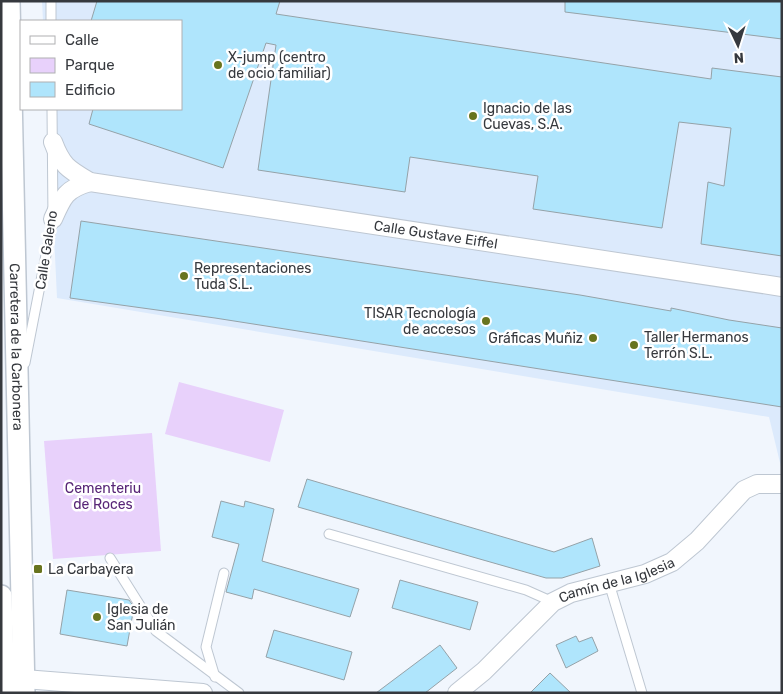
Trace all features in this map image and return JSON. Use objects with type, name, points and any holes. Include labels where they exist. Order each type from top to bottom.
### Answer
[{"type":"street","name":"Carretera de la Carbonera","points":[[9,1],[24,686]]},
{"type":"street","name":"Calle Gustave Eiffel","points":[[53,142],[60,160],[71,171],[90,182],[782,287]]},
{"type":"street","points":[[53,219],[62,197],[73,187],[90,182]]},
{"type":"street","name":"Camín de la Iglesia","points":[[457,693],[484,671],[553,602],[571,593],[645,574],[672,562],[698,542],[744,490],[757,484],[782,484]]},
{"type":"street","points":[[1,596],[4,693]]},
{"type":"street","points":[[24,686],[203,693]]},
{"type":"lane","points":[[51,1],[51,20]]},
{"type":"lane","name":"Calle Galeno","points":[[18,390],[31,339],[53,219],[52,110]]},
{"type":"lane","points":[[329,534],[526,590],[553,602]]},
{"type":"lane","points":[[110,558],[156,631],[215,677],[239,693]]},
{"type":"lane","points":[[215,677],[206,647],[224,572]]},
{"type":"lane","points":[[609,583],[642,693]]},
{"type":"shaded area","points":[[42,1],[782,1],[782,471],[769,417],[57,298],[48,110],[182,110],[182,20],[43,20]]},
{"type":"green space","points":[[179,382],[284,410],[270,462],[165,434]]},
{"type":"green space","name":"Cementeriu de Roces","points":[[152,433],[161,551],[53,559],[44,441]]},
{"type":"building","name":"Ignacio de las Cuevas, S.A.","points":[[97,1],[280,1],[276,14],[711,79],[712,68],[782,77],[782,256],[701,244],[708,182],[724,186],[731,128],[679,122],[662,228],[533,209],[538,176],[410,157],[405,192],[258,170],[276,45],[266,43],[223,168],[89,124],[93,110],[182,110],[182,20],[91,20]]},
{"type":"building","points":[[565,1],[782,1],[782,39],[565,12]]},
{"type":"building","points":[[81,221],[580,295],[671,311],[671,308],[729,320],[782,328],[782,407],[215,318],[70,298]]},
{"type":"building","points":[[307,479],[554,552],[592,538],[600,566],[562,578],[546,578],[298,507]]},
{"type":"building","points":[[221,501],[244,507],[245,501],[274,509],[262,561],[359,589],[350,617],[254,589],[252,599],[226,592],[239,544],[212,537]]},
{"type":"building","points":[[400,580],[478,602],[470,630],[392,608]]},
{"type":"building","name":"Iglesia de San Julián","points":[[67,590],[129,600],[134,607],[127,646],[60,634]]},
{"type":"building","points":[[274,630],[352,652],[344,680],[266,657]]},
{"type":"building","points":[[576,636],[579,642],[592,637],[598,651],[566,668],[556,645]]},
{"type":"building","points":[[440,645],[457,668],[425,693],[376,693]]},
{"type":"building","points":[[550,673],[571,693],[530,693]]},
{"type":"place","name":"X-jump (centro de ocio familiar)","points":[[218,65]]},
{"type":"place","name":"Ignacio de las Cuevas, S.A.","points":[[473,116]]},
{"type":"place","name":"Representaciones Tuda S.L.","points":[[184,276]]},
{"type":"place","name":"TISAR Tecnología de accesos","points":[[486,321]]},
{"type":"place","name":"Gráficas Muñiz","points":[[593,338]]},
{"type":"place","name":"Taller Hermanos Terrón S.L.","points":[[634,345]]},
{"type":"place","name":"La Carbayera","points":[[38,569]]},
{"type":"place","name":"Iglesia de San Julián","points":[[97,617]]}]
